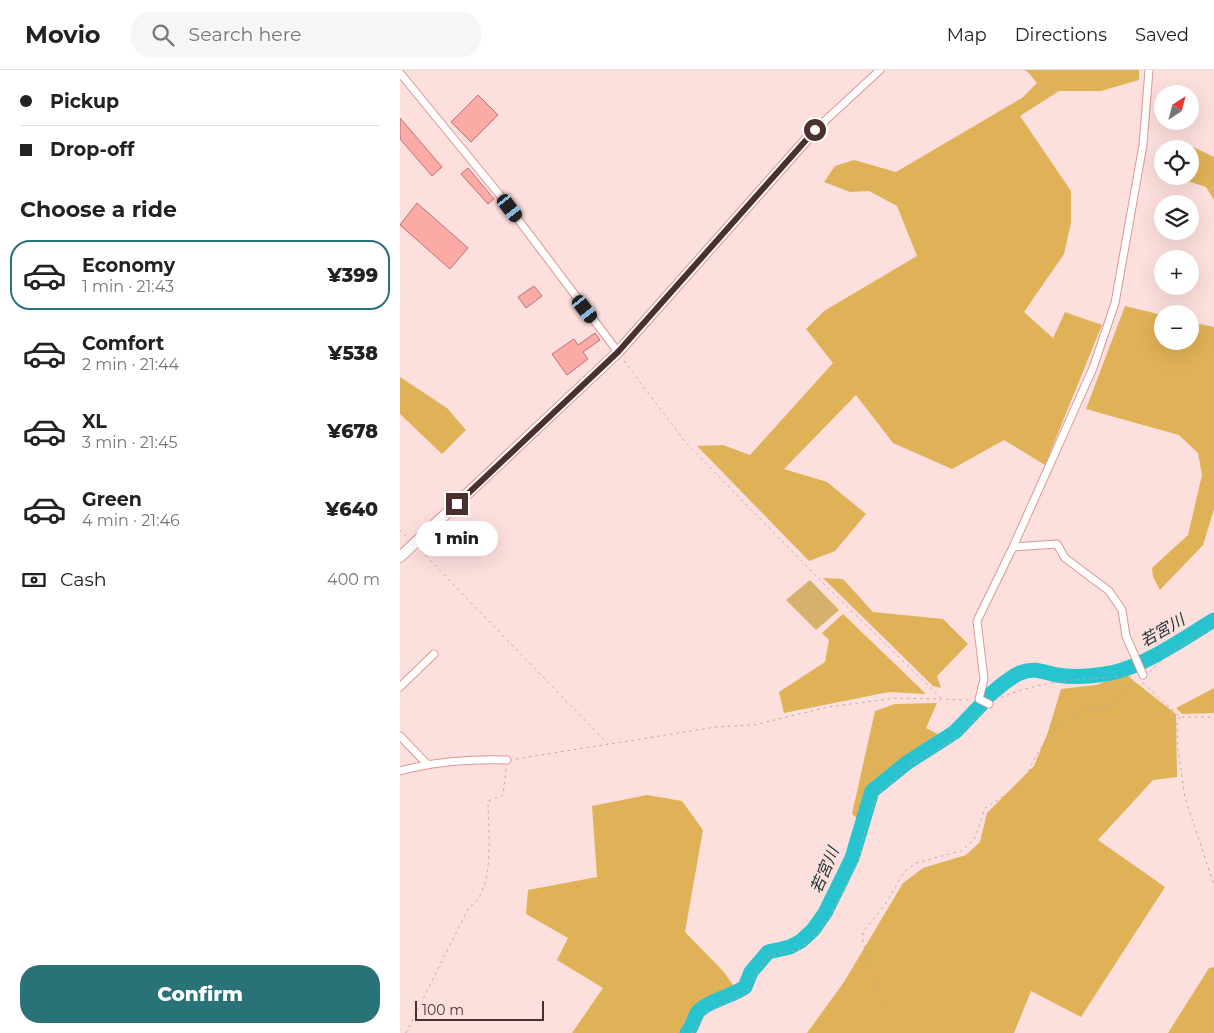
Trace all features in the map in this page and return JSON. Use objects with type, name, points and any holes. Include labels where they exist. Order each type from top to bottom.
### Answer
[{"type":"street","points":[[400,558],[618,352],[815,130],[880,70]]},
{"type":"street","points":[[989,704],[979,699],[984,679],[977,621],[1013,547],[1093,368],[1115,303],[1143,144],[1149,70]]},
{"type":"street","points":[[400,73],[499,194],[618,352]]},
{"type":"street","points":[[1013,547],[1057,544],[1066,558],[1109,591],[1122,610],[1126,636],[1138,664],[1141,678]]},
{"type":"street","points":[[400,687],[434,654]]},
{"type":"street","points":[[400,736],[427,764]]},
{"type":"street","points":[[400,771],[427,764],[463,759],[508,760]]},
{"type":"path","points":[[618,352],[687,444],[816,577],[941,699]]},
{"type":"path","points":[[414,544],[608,744]]},
{"type":"path","points":[[882,1004],[863,943],[863,932],[886,903],[904,872],[916,863],[961,851],[968,846],[977,836],[985,808],[1022,784],[1038,752],[1058,725],[1082,711],[1110,705],[1178,647],[1214,628]]},
{"type":"path","points":[[692,1033],[707,1012],[745,994],[759,969],[770,955],[798,950],[818,933],[830,916],[858,861],[868,818],[879,792],[910,766],[956,738],[980,716],[989,704],[1006,694],[1040,683],[1128,676],[1141,678],[1180,717],[1214,717]]},
{"type":"path","points":[[406,1033],[469,907],[476,903],[486,886],[488,801],[503,795],[508,760],[716,727],[754,724],[828,707],[896,698],[979,699]]},
{"type":"path","points":[[1180,717],[1177,722],[1178,749],[1185,798],[1214,885]]},
{"type":"shaded area","points":[[1022,70],[1139,70],[1139,80],[1101,91],[1059,91],[1020,116],[1071,191],[1071,223],[1064,254],[1024,312],[1053,338],[1065,312],[1102,325],[1045,465],[1004,440],[952,469],[893,443],[856,395],[784,469],[827,482],[866,514],[835,551],[809,561],[697,446],[723,445],[750,455],[833,363],[806,329],[824,311],[917,256],[897,206],[869,191],[850,192],[824,182],[835,166],[854,160],[896,172],[1022,98],[1037,83],[1027,71]]},
{"type":"shaded area","points":[[1199,150],[1214,157],[1214,200],[1206,187],[1199,185]]},
{"type":"shaded area","points":[[1125,306],[1154,313],[1154,350],[1199,350],[1199,324],[1214,327],[1214,509],[1203,545],[1160,590],[1153,577],[1152,568],[1188,535],[1202,475],[1198,453],[1179,435],[1086,409]]},
{"type":"shaded area","points":[[400,377],[447,408],[466,430],[442,454],[400,414]]},
{"type":"shaded area","points":[[823,578],[843,579],[873,612],[943,619],[968,644],[937,676],[941,688],[933,686]]},
{"type":"shaded area","points":[[810,580],[839,610],[816,630],[786,600]]},
{"type":"shaded area","points":[[843,614],[926,694],[889,692],[784,713],[779,692],[825,662],[829,640],[822,633]]},
{"type":"shaded area","points":[[1125,674],[1176,714],[1177,777],[1153,780],[1098,840],[1165,887],[1081,1017],[1031,991],[1014,1033],[807,1033],[844,982],[903,883],[923,868],[966,855],[980,842],[987,813],[1034,766],[1048,732],[1061,689],[1096,685]]},
{"type":"shaded area","points":[[1214,688],[1214,713],[1182,714],[1176,708]]},
{"type":"shaded area","points":[[937,703],[926,728],[942,736],[876,780],[867,792],[858,819],[852,814],[875,711],[895,704]]},
{"type":"shaded area","points":[[647,795],[682,801],[703,830],[685,932],[723,971],[736,989],[701,1004],[694,1012],[683,1033],[572,1033],[603,988],[557,960],[568,938],[526,914],[528,890],[597,877],[592,806]]},
{"type":"shaded area","points":[[1214,967],[1214,1033],[1168,1033],[1209,968]]},
{"type":"building","points":[[478,95],[498,115],[471,142],[451,122]]},
{"type":"building","points":[[400,118],[442,167],[432,176],[400,139]]},
{"type":"building","points":[[468,168],[494,199],[488,204],[461,174]]},
{"type":"building","points":[[417,203],[468,248],[450,269],[400,225]]},
{"type":"building","points":[[534,286],[542,296],[526,308],[518,297]]},
{"type":"building","points":[[595,333],[600,340],[583,352],[588,359],[567,375],[552,354],[574,339],[578,345]]},
{"type":"waterway","name":"若宮川","points":[[986,698],[1002,684],[1025,671],[1038,671],[1064,676],[1091,676],[1124,669],[1164,651],[1214,620]]},
{"type":"waterway","name":"若宮川","points":[[687,1033],[702,1008],[745,987],[751,972],[768,952],[790,947],[801,941],[813,930],[825,913],[852,858],[872,791],[908,762],[955,732],[981,705]]},
{"type":"route","points":[[457,504],[618,352],[815,130]]}]
